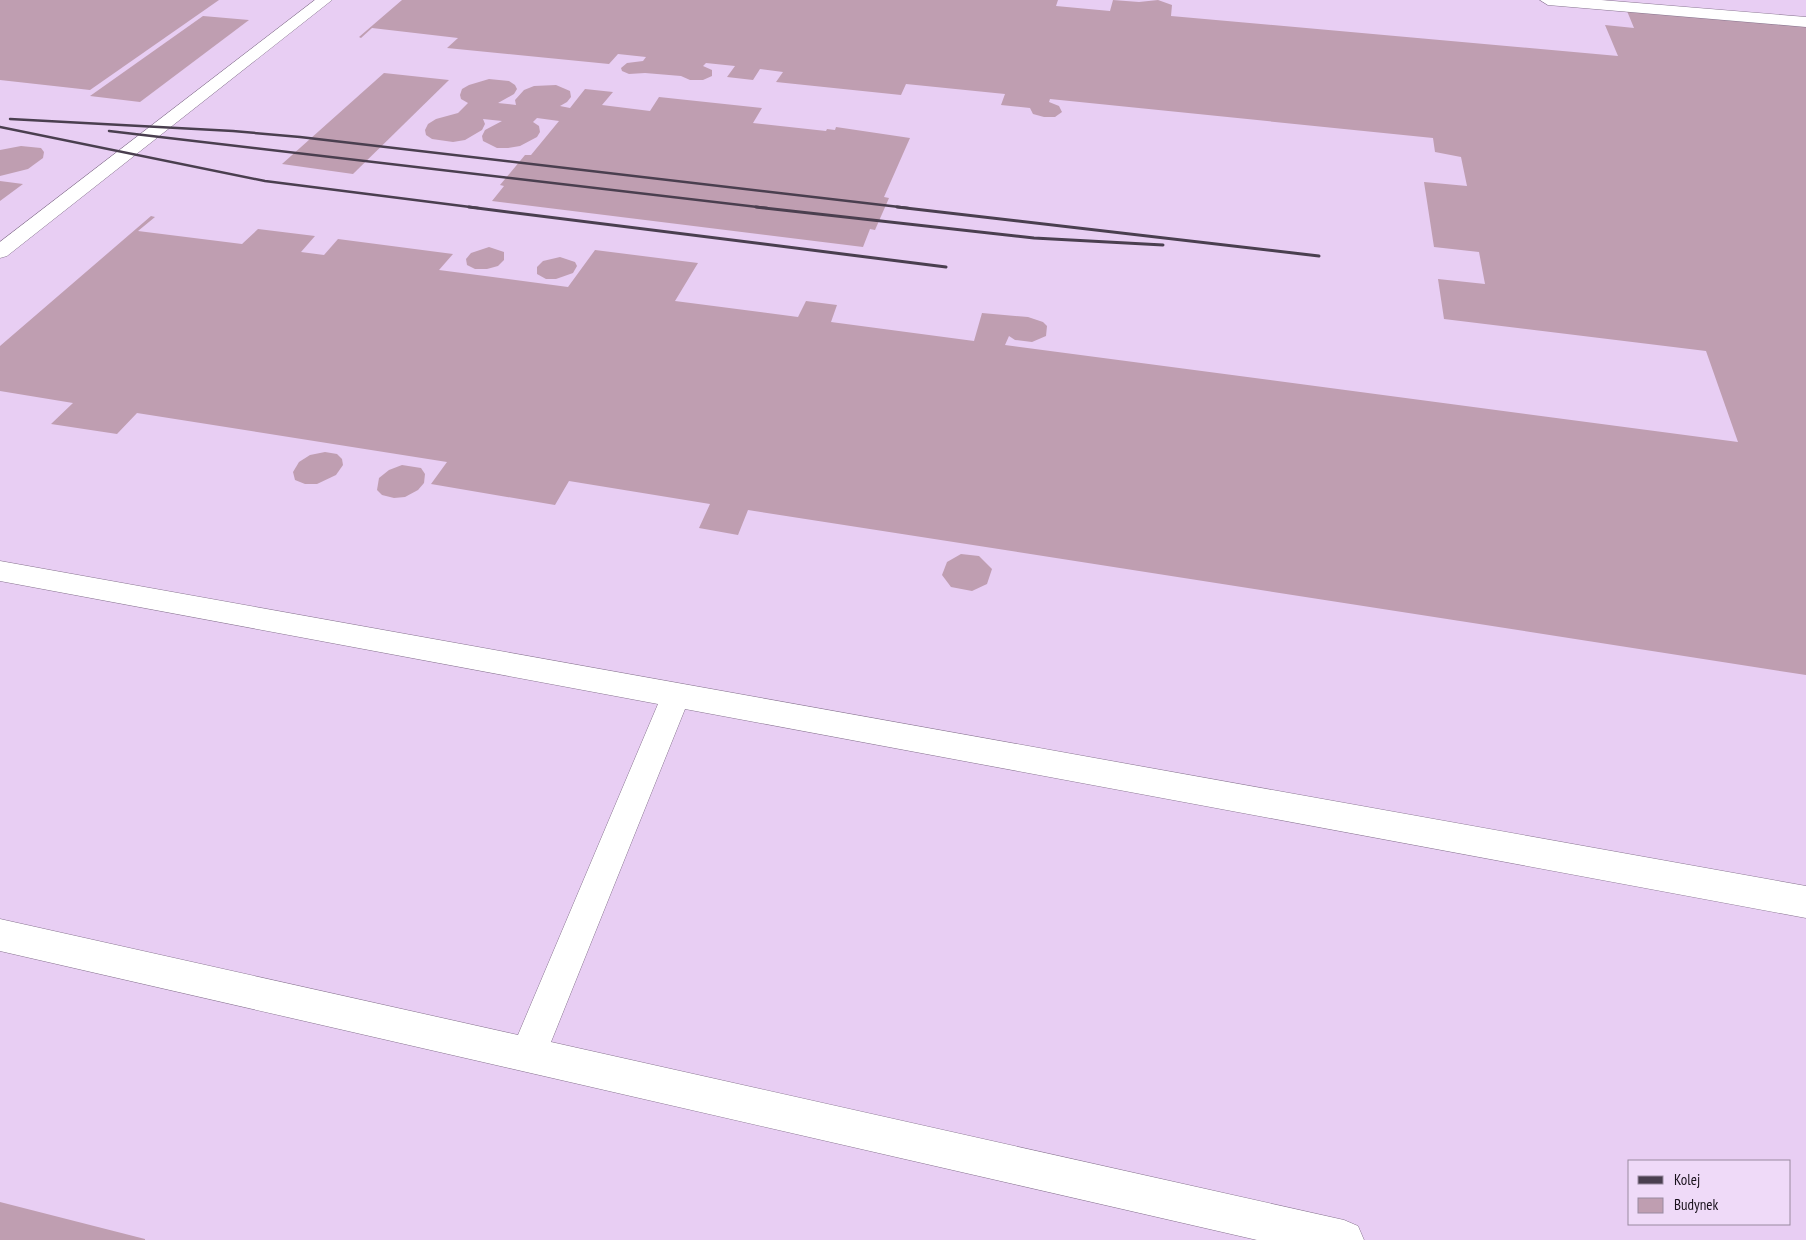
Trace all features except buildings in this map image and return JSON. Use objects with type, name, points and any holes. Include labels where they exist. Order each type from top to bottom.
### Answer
[{"type":"lane","points":[[0,252],[324,0]]},
{"type":"lane","points":[[1548,0],[1806,22]]},
{"type":"lane","points":[[4,577],[676,695],[1806,902]]},
{"type":"lane","points":[[528,1055],[676,695]]},
{"type":"lane","points":[[0,935],[1344,1240]]},
{"type":"shaded area","points":[[0,0],[1806,0],[1806,1240],[0,1240]]},
{"type":"railway","points":[[10,119],[233,131],[300,137],[908,208]]},
{"type":"railway","points":[[0,127],[265,181],[478,208]]},
{"type":"railway","points":[[109,131],[767,208]]},
{"type":"railway","points":[[469,207],[946,267]]},
{"type":"railway","points":[[756,207],[1034,238],[1163,245]]},
{"type":"railway","points":[[897,207],[1319,256]]}]
